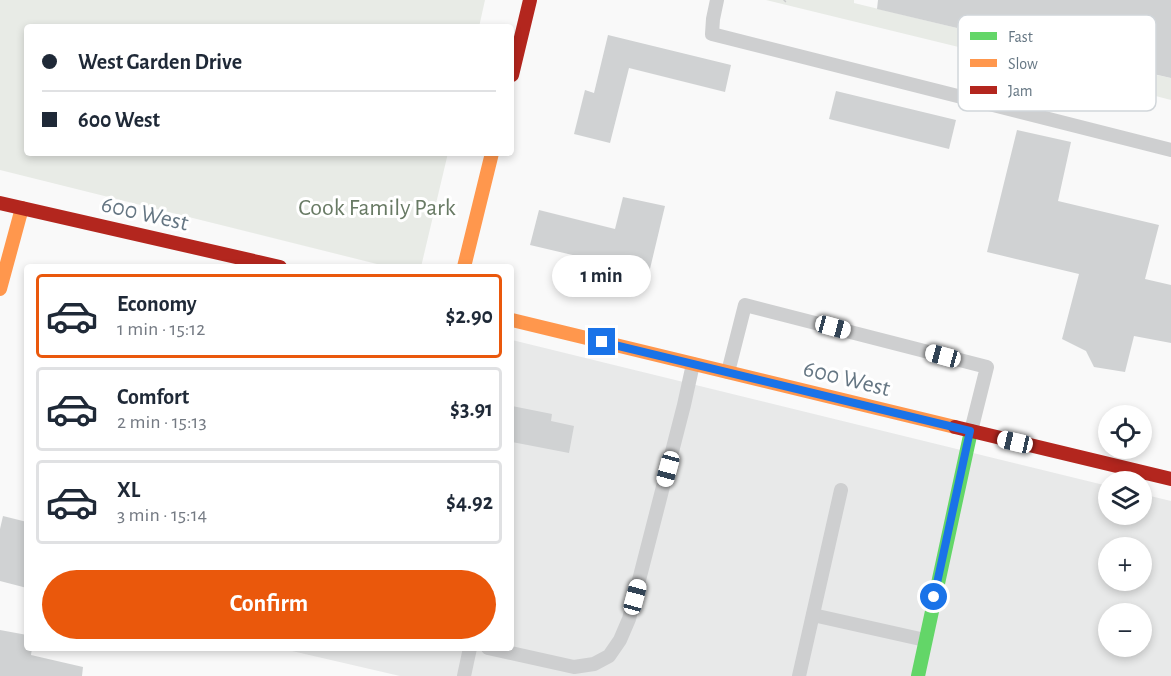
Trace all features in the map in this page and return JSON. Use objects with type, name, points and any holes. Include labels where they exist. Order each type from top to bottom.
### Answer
[{"type":"street","points":[[514,67],[530,0]]},
{"type":"street","points":[[465,264],[491,156]]},
{"type":"street","name":"600 West","points":[[0,204],[267,264]]},
{"type":"street","points":[[0,289],[22,208]]},
{"type":"street","name":"600 West","points":[[514,320],[1171,478]]},
{"type":"street","points":[[918,676],[970,431]]},
{"type":"lane","points":[[717,0],[712,34],[958,96]]},
{"type":"lane","points":[[1017,111],[1171,150]]},
{"type":"lane","points":[[728,372],[745,305],[987,367],[970,431]]},
{"type":"lane","points":[[502,651],[574,667],[594,664],[609,656],[620,640],[629,619],[693,364]]},
{"type":"lane","points":[[799,676],[841,490]]},
{"type":"lane","points":[[813,615],[925,640]]},
{"type":"lane","points":[[464,676],[469,651]]},
{"type":"shaded area","points":[[514,340],[1098,484],[1098,525],[1152,525],[1152,496],[1171,501],[1171,676],[400,676],[292,651],[514,651]]},
{"type":"green space","name":"Cook Family Park","points":[[0,0],[485,0],[480,24],[24,24],[24,156],[447,156],[422,264],[377,264],[0,170]]},
{"type":"green space","points":[[766,0],[854,0],[854,3],[957,28],[958,24],[958,47]]},
{"type":"green space","points":[[1156,75],[1171,78],[1171,100],[1156,96]]},
{"type":"building","points":[[878,0],[1171,0],[1171,78],[1156,75],[1156,15],[958,15],[957,28],[877,9]]},
{"type":"building","points":[[608,35],[731,65],[725,92],[629,68],[610,143],[574,134],[585,90],[594,93]]},
{"type":"building","points":[[836,91],[956,120],[949,149],[829,119]]},
{"type":"building","points":[[1017,130],[1071,142],[1058,201],[1159,225],[1145,279],[1171,285],[1171,343],[1134,336],[1125,372],[1094,367],[1086,351],[1062,339],[1079,274],[987,252]]},
{"type":"building","points":[[623,197],[665,206],[649,273],[530,245],[539,210],[615,229]]},
{"type":"building","points":[[514,406],[552,414],[551,421],[574,426],[569,453],[514,442]]},
{"type":"building","points":[[3,516],[24,521],[24,587],[0,581],[0,529]]},
{"type":"building","points":[[0,630],[24,634],[24,651],[32,651],[31,655],[83,667],[82,676],[0,676]]},
{"type":"traffic: fast","points":[[918,676],[971,431]]},
{"type":"traffic: slow","points":[[465,264],[491,156]]},
{"type":"traffic: slow","points":[[0,289],[22,208]]},
{"type":"traffic: slow","points":[[514,320],[955,427]]},
{"type":"traffic: jam","points":[[514,67],[530,0]]},
{"type":"traffic: jam","points":[[0,203],[267,264]]},
{"type":"traffic: jam","points":[[955,427],[1171,479]]},
{"type":"route","points":[[602,342],[970,431],[934,597]]}]
